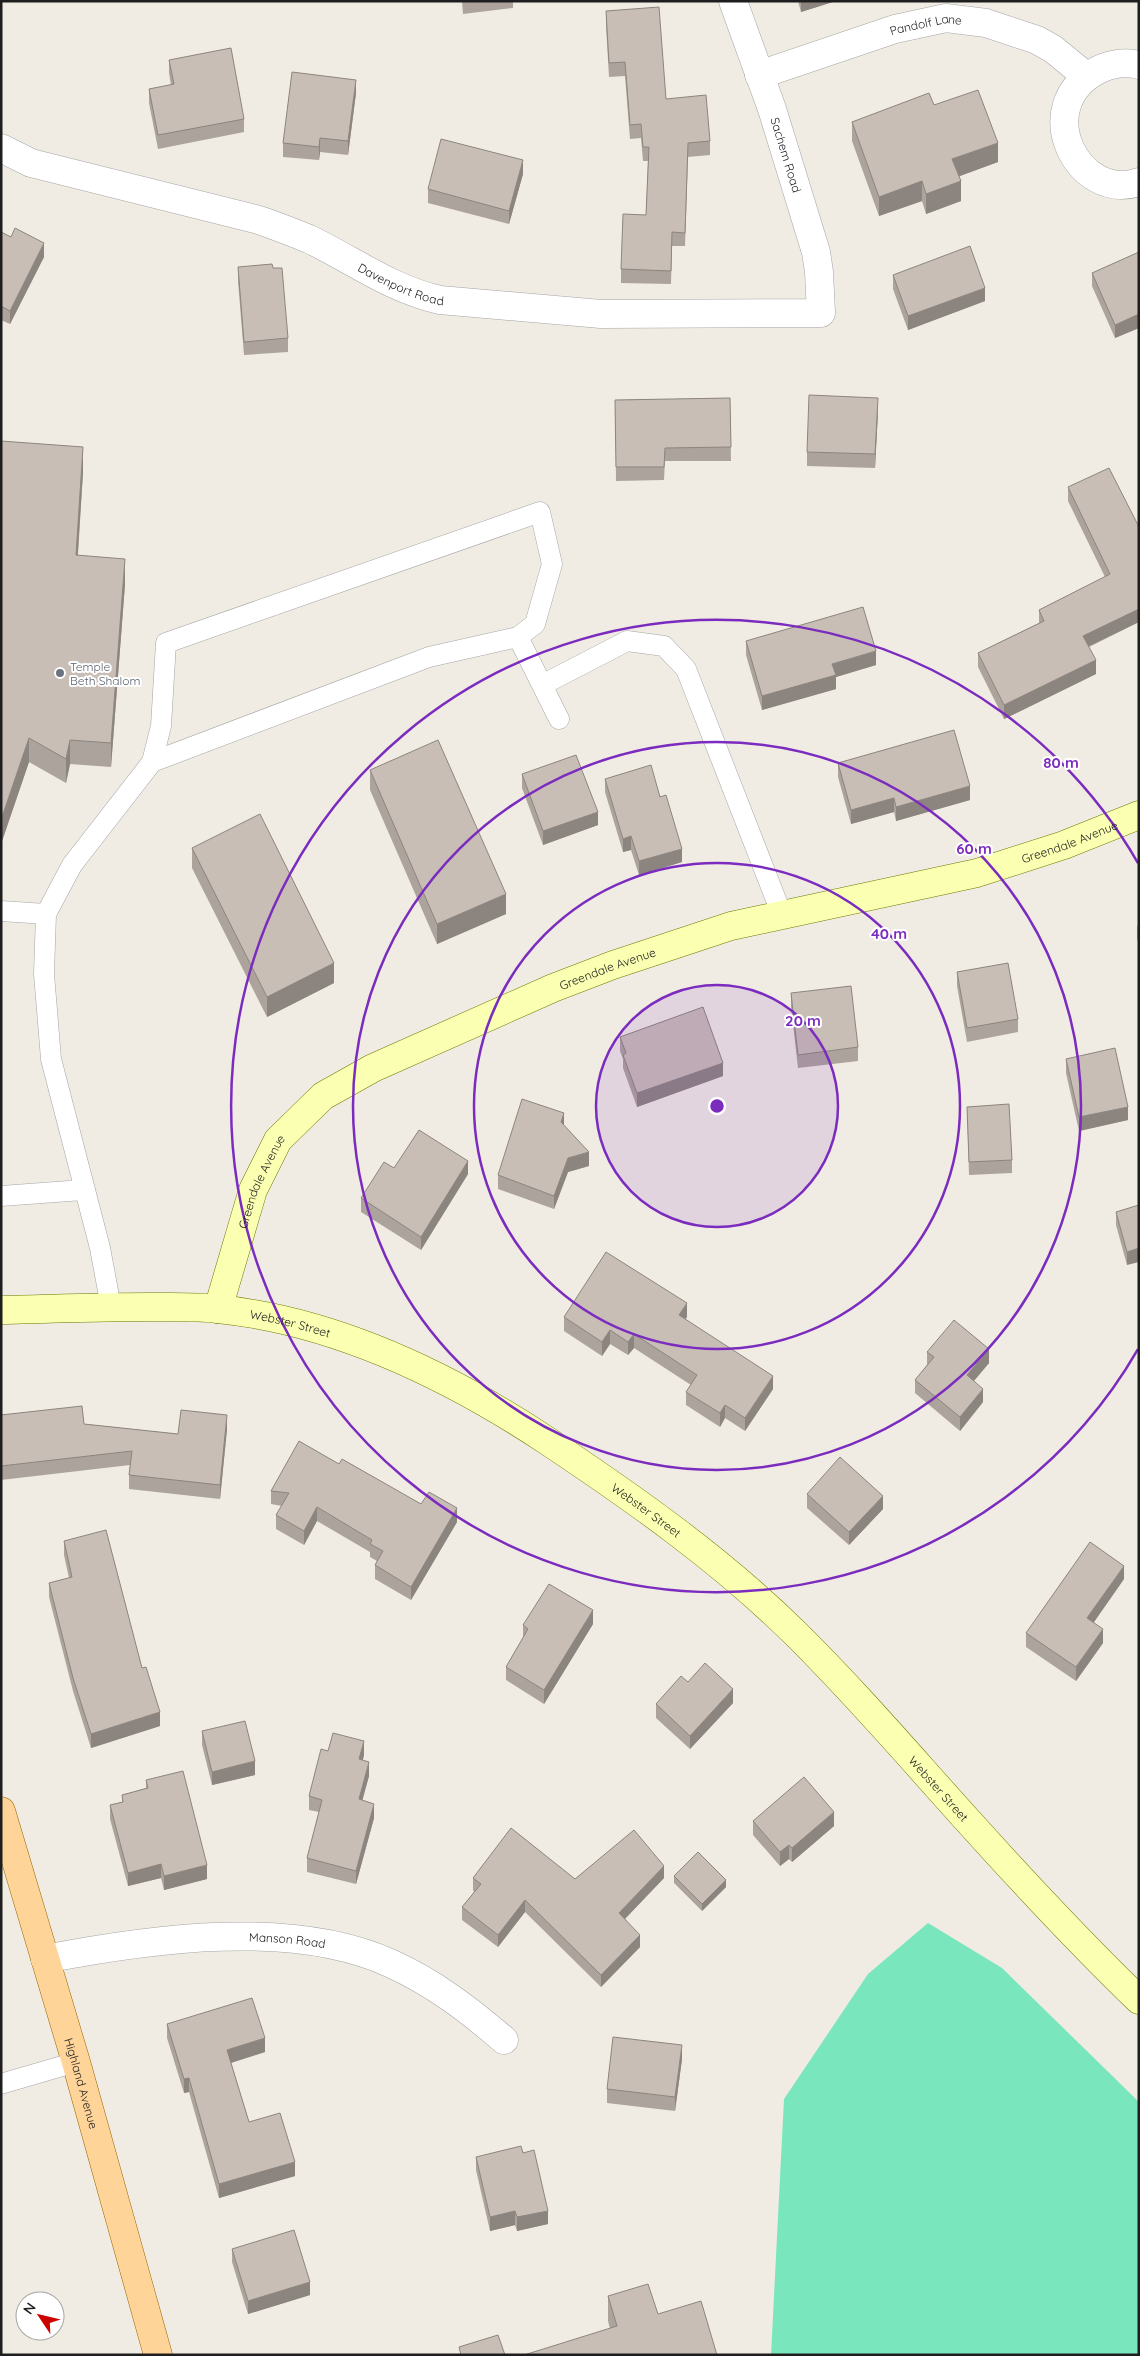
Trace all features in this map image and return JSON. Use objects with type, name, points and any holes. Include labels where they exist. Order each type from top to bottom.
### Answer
[{"type":"main road","name":"Highland Avenue","points":[[1,1811],[76,2062],[158,2355]]},
{"type":"street","name":"Sachem Road","points":[[733,1],[772,109],[816,252],[822,313]]},
{"type":"street","name":"Pandolf Lane","points":[[759,75],[895,29],[946,18],[986,23],[1036,40],[1053,49],[1086,76]]},
{"type":"street","points":[[1139,65],[1132,63],[1108,65],[1086,76],[1071,94],[1064,116],[1066,139],[1075,160],[1092,176],[1113,184],[1139,182]]},
{"type":"street","name":"Davenport Road","points":[[1,148],[31,163],[259,220],[285,229],[393,285],[416,294],[440,300],[601,314],[822,313]]},
{"type":"street","name":"Greendale Avenue","points":[[218,1308],[253,1190],[278,1140],[323,1096],[373,1068],[553,988],[614,965],[731,926],[977,873],[1064,845],[1139,815]]},
{"type":"street","name":"Webster Street","points":[[1,1310],[111,1307],[218,1308],[273,1318],[312,1329],[401,1360],[508,1415],[650,1512],[717,1564],[792,1630],[866,1706],[1081,1943],[1139,2000]]},
{"type":"street","name":"Manson Road","points":[[45,1959],[140,1942],[182,1938],[238,1937],[320,1942],[356,1951],[390,1963],[420,1978],[450,1997],[504,2040]]},
{"type":"lane","points":[[111,1307],[100,1248],[83,1190],[51,1058],[44,974],[46,914],[72,865],[152,762],[161,726],[166,643],[540,512],[552,564],[535,624],[518,637],[429,657],[152,762]]},
{"type":"lane","points":[[518,637],[560,718]]},
{"type":"lane","points":[[542,685],[627,641],[664,646],[686,669],[782,915]]},
{"type":"lane","points":[[1,911],[46,914]]},
{"type":"lane","points":[[1,1196],[83,1190]]},
{"type":"lane","points":[[1,2084],[76,2062]]},
{"type":"green space","points":[[928,1923],[1002,1968],[1139,2102],[1139,2355],[771,2355],[784,2099],[868,1974]]},
{"type":"building","points":[[659,7],[666,99],[706,95],[710,141],[688,143],[685,233],[672,232],[671,271],[621,269],[623,214],[646,215],[649,147],[643,147],[641,124],[630,125],[625,62],[609,63],[606,11]]},
{"type":"building","points":[[231,48],[244,119],[158,135],[149,89],[174,84],[169,60]]},
{"type":"building","points":[[292,72],[356,80],[348,141],[320,138],[319,147],[283,143]]},
{"type":"building","points":[[978,90],[998,143],[952,159],[961,181],[926,194],[922,181],[879,197],[852,122],[929,93],[934,105]]},
{"type":"building","points":[[441,139],[523,160],[509,211],[428,189]]},
{"type":"building","points":[[15,228],[44,243],[10,311],[1,306],[1,232],[11,237]]},
{"type":"building","points":[[970,246],[985,288],[908,316],[893,275]]},
{"type":"building","points":[[1139,252],[1139,314],[1115,325],[1092,273]]},
{"type":"building","points":[[272,264],[273,268],[282,268],[288,338],[244,342],[238,267]]},
{"type":"building","points":[[809,395],[878,398],[875,454],[807,452]]},
{"type":"building","points":[[730,398],[731,447],[665,448],[664,467],[616,467],[615,400]]},
{"type":"building","name":"Temple Beth Shalom","points":[[1,441],[83,447],[76,555],[125,559],[111,743],[70,740],[66,759],[29,738],[1,820]]},
{"type":"building","points":[[1109,468],[1139,527],[1139,609],[1083,636],[1096,660],[1004,705],[978,653],[1044,621],[1039,610],[1110,574],[1068,487]]},
{"type":"building","points":[[863,607],[876,651],[832,664],[836,675],[762,696],[746,641]]},
{"type":"building","points":[[954,730],[970,786],[896,807],[894,798],[851,810],[838,763]]},
{"type":"building","points":[[438,740],[506,894],[437,924],[370,770]]},
{"type":"building","points":[[576,755],[598,812],[543,831],[522,774]]},
{"type":"building","points":[[651,765],[660,797],[666,795],[682,849],[639,861],[631,836],[623,839],[605,779]]},
{"type":"building","points":[[260,814],[334,963],[267,997],[192,848]]},
{"type":"building","points":[[1008,963],[1018,1019],[967,1028],[957,972]]},
{"type":"building","points":[[851,986],[858,1047],[798,1055],[791,993]]},
{"type":"building","points":[[703,1007],[723,1063],[637,1093],[623,1055],[626,1053],[620,1037]]},
{"type":"building","points":[[1115,1048],[1128,1107],[1079,1117],[1066,1059]]},
{"type":"building","points":[[522,1099],[564,1113],[561,1122],[589,1152],[568,1158],[554,1196],[498,1175]]},
{"type":"building","points":[[1009,1104],[1012,1160],[969,1162],[967,1107]]},
{"type":"building","points":[[419,1130],[468,1161],[421,1237],[361,1198],[384,1162],[394,1168]]},
{"type":"building","points":[[1139,1205],[1139,1248],[1127,1252],[1116,1212]]},
{"type":"building","points":[[606,1252],[687,1303],[679,1315],[773,1376],[745,1418],[725,1405],[720,1413],[686,1392],[697,1375],[634,1334],[628,1342],[610,1330],[602,1342],[564,1317]]},
{"type":"building","points":[[954,1320],[989,1349],[967,1375],[983,1389],[960,1417],[915,1380],[934,1357],[927,1352]]},
{"type":"building","points":[[82,1406],[84,1424],[178,1434],[181,1410],[227,1415],[220,1485],[129,1475],[132,1451],[1,1466],[1,1415]]},
{"type":"building","points":[[299,1441],[339,1464],[342,1459],[421,1504],[429,1492],[457,1508],[411,1587],[375,1565],[383,1551],[370,1544],[372,1540],[317,1507],[304,1531],[276,1515],[289,1493],[271,1491]]},
{"type":"building","points":[[840,1457],[883,1496],[849,1532],[807,1494]]},
{"type":"building","points":[[106,1530],[142,1668],[146,1667],[160,1712],[91,1734],[73,1678],[49,1583],[72,1577],[64,1541]]},
{"type":"building","points":[[1090,1542],[1124,1566],[1087,1618],[1103,1629],[1076,1667],[1026,1633]]},
{"type":"building","points":[[549,1584],[593,1610],[544,1690],[506,1667],[528,1629],[523,1625]]},
{"type":"building","points":[[705,1663],[733,1689],[690,1736],[656,1704],[681,1676],[688,1682]]},
{"type":"building","points":[[245,1721],[255,1761],[212,1772],[202,1731]]},
{"type":"building","points":[[333,1733],[364,1741],[359,1759],[369,1762],[359,1799],[374,1804],[356,1871],[307,1858],[322,1800],[309,1796],[321,1749],[328,1751]]},
{"type":"building","points":[[183,1771],[207,1865],[164,1876],[161,1864],[128,1873],[110,1805],[123,1802],[122,1795],[148,1788],[146,1780]]},
{"type":"building","points":[[804,1777],[834,1812],[792,1848],[789,1845],[780,1852],[753,1821]]},
{"type":"building","points":[[511,1828],[575,1879],[634,1830],[664,1866],[619,1913],[640,1935],[601,1975],[525,1900],[498,1935],[462,1907],[481,1884],[473,1878]]},
{"type":"building","points":[[698,1852],[726,1880],[702,1904],[674,1876]]},
{"type":"building","points":[[252,1998],[265,2038],[227,2050],[249,2122],[280,2113],[295,2162],[219,2184],[189,2078],[184,2079],[167,2024]]},
{"type":"building","points":[[613,2037],[682,2045],[675,2097],[607,2089]]},
{"type":"building","points":[[521,2146],[523,2153],[534,2150],[548,2211],[517,2217],[515,2211],[490,2217],[476,2157]]},
{"type":"building","points":[[294,2230],[310,2282],[248,2301],[232,2249]]},
{"type":"building","points":[[648,2284],[658,2314],[701,2301],[717,2355],[524,2355],[617,2326],[608,2296]]},
{"type":"building","points":[[498,2335],[505,2355],[461,2355],[459,2347]]},
{"type":"place","name":"Temple Beth Shalom","points":[[60,673]]}]
